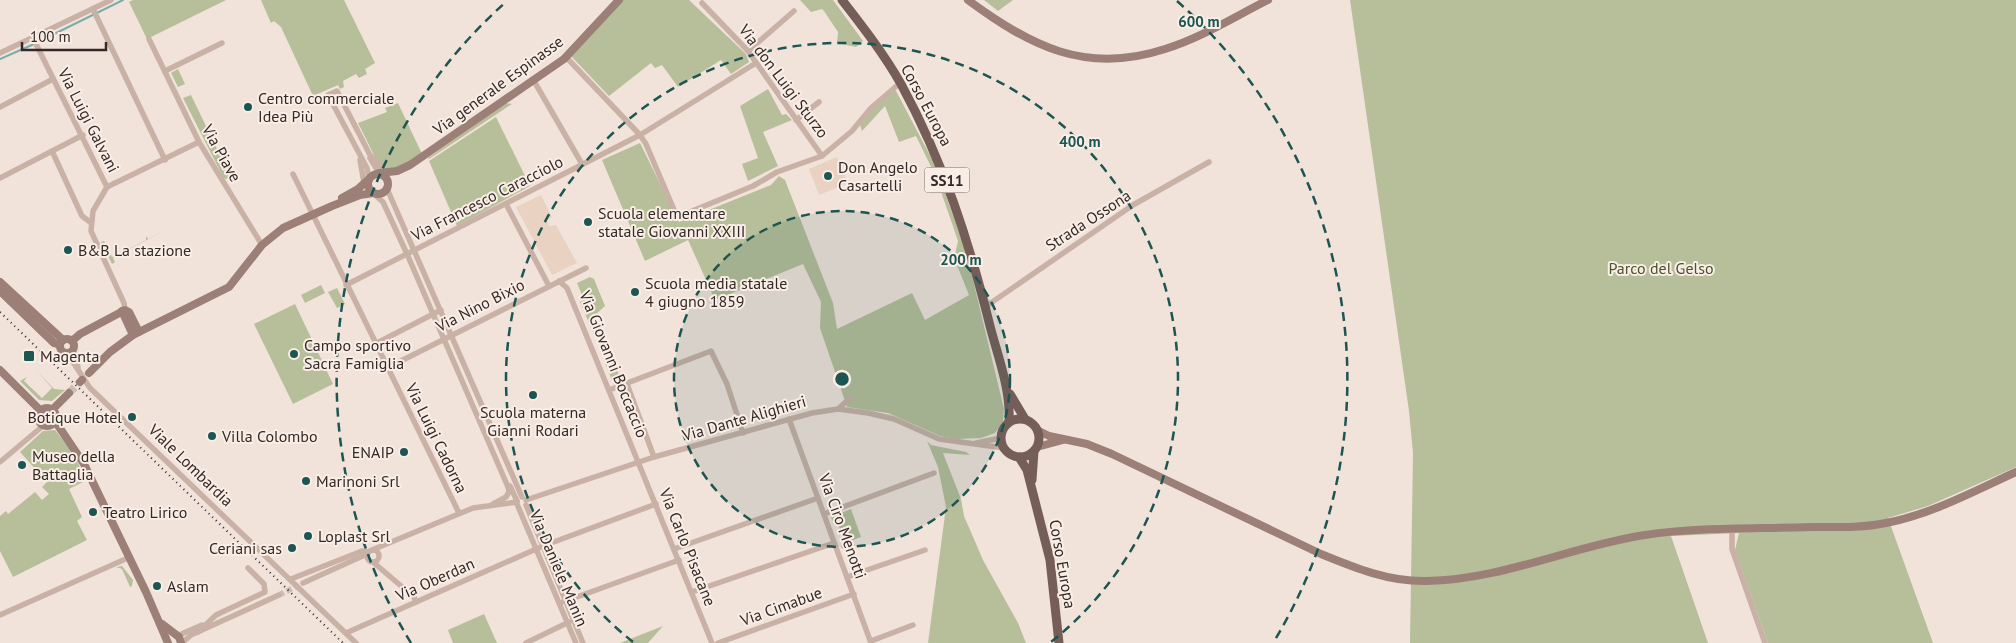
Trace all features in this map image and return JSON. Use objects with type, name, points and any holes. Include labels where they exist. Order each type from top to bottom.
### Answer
[{"type":"main road","name":"Corso Europa","points":[[842,0],[873,41],[900,83],[925,131],[953,196],[970,248],[1004,380],[1010,410],[1008,422]]},
{"type":"main road","name":"Corso Europa","points":[[1004,380],[1014,403],[1025,419]]},
{"type":"main road","points":[[1019,418],[1025,419],[1038,430],[1035,449],[1019,457],[1004,448],[1001,438],[1008,422],[1019,418]]},
{"type":"main road","name":"Corso Europa","points":[[1032,490],[1035,449]]},
{"type":"main road","name":"Corso Europa","points":[[1019,457],[1027,470],[1050,560],[1059,643]]},
{"type":"street","points":[[0,53],[35,42],[94,12],[111,0]]},
{"type":"street","name":"Via generale Espinasse","points":[[88,373],[110,352],[136,334],[230,287],[262,245],[283,228],[360,195],[383,193],[410,166],[566,57],[619,0]]},
{"type":"street","points":[[968,0],[1028,40],[1059,53],[1089,58],[1116,59],[1140,56],[1190,40],[1268,0]]},
{"type":"street","name":"Via don Luigi Sturzo","points":[[702,3],[748,50],[822,156]]},
{"type":"street","points":[[94,12],[165,160]]},
{"type":"street","points":[[748,50],[794,12]]},
{"type":"street","name":"Via Piave","points":[[149,39],[199,142],[262,245]]},
{"type":"street","name":"Via Luigi Galvani","points":[[35,42],[108,187]]},
{"type":"street","points":[[165,71],[222,42]]},
{"type":"street","points":[[566,57],[640,135],[646,144],[675,212],[680,216],[753,186],[777,172],[822,156],[852,131],[871,108],[900,83]]},
{"type":"street","name":"Via Francesco Caracciolo","points":[[346,285],[640,135],[756,63]]},
{"type":"street","points":[[0,107],[53,79]]},
{"type":"street","points":[[534,81],[582,164]]},
{"type":"street","points":[[493,504],[506,497],[508,492],[502,474],[396,229],[383,202],[368,185],[368,168],[328,95],[337,91],[370,155],[386,176],[388,191],[474,384],[521,502]]},
{"type":"street","points":[[796,120],[820,102]]},
{"type":"street","points":[[344,124],[352,120]]},
{"type":"street","points":[[0,178],[83,135]]},
{"type":"street","points":[[136,334],[124,311],[124,303],[91,231],[90,222],[93,211],[108,187],[199,142]]},
{"type":"street","points":[[52,151],[82,216],[90,222]]},
{"type":"street","name":"Strada Ossona","points":[[985,307],[1133,205],[1209,162]]},
{"type":"street","name":"Via generale Espinasse","points":[[332,206],[367,181],[373,174],[397,171],[410,166]]},
{"type":"street","name":"Via Luigi Cadorna","points":[[293,174],[459,513]]},
{"type":"street","points":[[506,204],[549,286]]},
{"type":"street","points":[[396,229],[404,225]]},
{"type":"street","name":"Via Nino Bixio","points":[[387,368],[586,268]]},
{"type":"street","name":"Via Giovanni Boccaccio","points":[[559,281],[567,288],[639,462]]},
{"type":"street","points":[[0,282],[61,343],[62,351],[70,352],[74,345],[72,341]]},
{"type":"street","points":[[423,291],[432,288]]},
{"type":"street","points":[[0,291],[54,343],[61,343],[67,339],[72,341]]},
{"type":"street","points":[[375,344],[441,310]]},
{"type":"street","points":[[72,341],[80,334],[124,311]]},
{"type":"street","points":[[609,390],[711,351],[727,384],[743,433]]},
{"type":"street","name":"Viale Lombardia","points":[[70,352],[90,388],[356,643]]},
{"type":"street","points":[[0,370],[41,411]]},
{"type":"street","points":[[465,388],[474,384]]},
{"type":"street","points":[[626,384],[654,457]]},
{"type":"street","points":[[52,410],[69,393]]},
{"type":"street","points":[[838,410],[850,398]]},
{"type":"street","points":[[0,462],[44,425],[49,425],[54,421],[56,416],[52,410],[46,408],[41,411],[38,418],[44,425]]},
{"type":"street","name":"Via Dante Alighieri","points":[[302,583],[356,560],[383,544],[459,513],[493,504],[521,502],[654,457],[812,413],[838,410],[879,415],[939,439],[1004,448]]},
{"type":"street","name":"Via Ciro Menotti","points":[[789,419],[871,642]]},
{"type":"street","points":[[54,421],[84,464],[130,558],[168,643]]},
{"type":"street","points":[[1038,430],[1050,436],[1070,439],[1121,458],[1321,554],[1355,568],[1400,579],[1425,581],[1455,579],[1612,541],[1684,530],[1850,527],[1884,524],[1925,512],[2016,472]]},
{"type":"street","points":[[487,439],[496,436]]},
{"type":"street","name":"Via Dante Alighieri","points":[[971,444],[1001,438]]},
{"type":"street","points":[[1035,449],[1070,439]]},
{"type":"street","name":"Via Carlo Pisacane","points":[[639,462],[712,643]]},
{"type":"street","points":[[824,514],[934,473]]},
{"type":"street","points":[[502,474],[521,502]]},
{"type":"street","points":[[674,549],[818,498]]},
{"type":"street","name":"Via Daniele Manin","points":[[521,502],[543,546],[583,643]]},
{"type":"street","name":"Via Daniele Manin","points":[[521,502],[536,550],[576,643]]},
{"type":"street","name":"Via Oberdan","points":[[346,634],[543,546],[656,504]]},
{"type":"street","points":[[1732,529],[1732,550],[1765,643]]},
{"type":"street","points":[[692,592],[834,543]]},
{"type":"street","points":[[372,561],[379,556],[383,544]]},
{"type":"street","points":[[848,577],[925,550]]},
{"type":"street","name":"Via Dante Alighieri","points":[[291,579],[362,551],[369,552]]},
{"type":"street","points":[[386,572],[377,551],[369,552],[372,561],[414,597],[416,602]]},
{"type":"street","points":[[0,615],[130,558]]},
{"type":"street","name":"Via Dante Alighieri","points":[[356,560],[372,561]]},
{"type":"street","points":[[558,604],[679,560]]},
{"type":"street","points":[[178,639],[216,615],[265,592],[264,584],[248,568]]},
{"type":"street","name":"Via Cimabue","points":[[718,643],[854,594]]},
{"type":"street","points":[[168,643],[169,639],[178,639],[198,632],[224,618],[278,595]]},
{"type":"street","points":[[158,618],[178,639]]},
{"type":"street","points":[[198,632],[206,623],[224,618]]},
{"type":"street","points":[[526,643],[574,620]]},
{"type":"street","points":[[871,642],[913,625]]},
{"type":"green space","points":[[133,0],[226,0],[147,39],[129,2]]},
{"type":"green space","points":[[261,0],[344,0],[375,63],[365,69],[367,74],[359,78],[356,74],[343,81],[344,87],[340,89],[338,85],[313,96],[281,27],[274,21],[271,23]]},
{"type":"green space","points":[[623,0],[689,0],[746,54],[749,62],[731,74],[721,60],[678,87],[662,65],[655,68],[651,63],[609,96],[571,56]]},
{"type":"green space","points":[[800,0],[833,0],[863,41],[856,47],[837,43],[838,32],[824,11],[822,9],[811,12]]},
{"type":"green space","points":[[984,0],[1013,0],[998,11]]},
{"type":"green space","name":"Parco del Gelso","points":[[1350,0],[2016,0],[2016,467],[1928,506],[1888,518],[1933,643],[1768,643],[1735,550],[1739,533],[1671,536],[1708,643],[1410,643],[1413,453],[1409,411]]},
{"type":"green space","points":[[178,69],[185,84],[178,87],[171,73]]},
{"type":"green space","points":[[768,89],[782,115],[786,114],[792,120],[763,132],[778,166],[748,181],[742,164],[758,158],[740,106]]},
{"type":"green space","points":[[895,89],[934,163],[966,251],[1004,409],[1003,422],[995,433],[981,438],[956,439],[940,436],[888,413],[847,407],[820,328],[821,302],[803,264],[715,300],[688,240],[645,261],[602,160],[640,143],[679,222],[771,185],[779,176],[785,180],[833,303],[837,329],[912,293],[925,320],[969,295],[954,258],[958,241],[936,177],[916,136],[899,142],[885,106],[862,131],[860,125],[871,111]]},
{"type":"green space","points":[[191,95],[231,178],[224,179],[183,98]]},
{"type":"green space","points":[[398,103],[422,154],[402,168],[388,169],[378,163],[358,123],[387,112],[385,108]]},
{"type":"green space","points":[[506,103],[512,104],[428,158]]},
{"type":"green space","points":[[496,117],[530,186],[457,226],[429,161]]},
{"type":"green space","points":[[169,228],[113,258],[115,262],[112,264],[101,242],[104,241],[112,257],[125,251],[124,247],[129,249],[146,240],[146,236],[148,239]]},
{"type":"green space","points":[[590,277],[594,279],[605,306],[594,316],[622,382],[614,385],[605,363],[609,361],[598,335],[595,337],[580,302],[584,300],[577,283]]},
{"type":"green space","points":[[321,285],[325,293],[305,303],[301,295]]},
{"type":"green space","points":[[337,288],[345,304],[337,308],[328,292]]},
{"type":"green space","name":"Campo sportivo Sacra Famiglia","points":[[295,304],[333,384],[293,404],[254,324]]},
{"type":"green space","points":[[36,370],[54,389],[65,390],[52,401],[39,400],[20,381],[27,377],[24,381],[42,398],[52,388]]},
{"type":"green space","points":[[55,430],[70,449],[87,480],[69,489],[82,517],[77,521],[87,540],[13,577],[0,551],[0,516],[6,511],[8,514],[35,492],[42,500],[49,494],[42,487],[47,482],[20,452],[43,431]]},
{"type":"green space","points":[[927,441],[931,445],[966,452],[970,455],[943,453],[961,499],[964,516],[983,560],[1018,623],[1026,643],[928,643],[946,507],[938,467]]},
{"type":"green space","points":[[851,509],[861,537],[845,543],[838,524],[834,525],[831,517]]},
{"type":"green space","points":[[122,566],[133,580],[130,587],[122,569],[116,567]]},
{"type":"green space","points":[[484,614],[497,643],[453,643],[448,630]]},
{"type":"green space","points":[[663,626],[648,643],[620,643]]},
{"type":"shaded area","name":"Don Angelo Casartelli","points":[[837,157],[848,183],[819,195],[809,169]]},
{"type":"shaded area","points":[[541,195],[552,217],[547,220],[549,226],[556,225],[577,263],[552,275],[516,207]]},
{"type":"waterway","points":[[38,42],[123,0]]},
{"type":"waterway","points":[[0,59],[34,44]]},
{"type":"tunnel","points":[[69,393],[80,382]]},
{"type":"tunnel","points":[[279,595],[299,585]]},
{"type":"railway","points":[[0,312],[343,643]]},
{"type":"place","name":"Centro commerciale Idea Più","points":[[248,107]]},
{"type":"place","name":"Don Angelo Casartelli","points":[[828,176]]},
{"type":"place","name":"Scuola elementare statale Giovanni XXIII","points":[[588,222]]},
{"type":"place","name":"B&B La stazione","points":[[68,250]]},
{"type":"place","name":"Scuola media statale 4 giugno 1859","points":[[635,292]]},
{"type":"place","name":"Campo sportivo Sacra Famiglia","points":[[294,354]]},
{"type":"place","name":"Magenta","points":[[29,356]]},
{"type":"place","name":"Scuola materna Gianni Rodari","points":[[533,395]]},
{"type":"place","name":"Botique Hotel","points":[[132,417]]},
{"type":"place","name":"Villa Colombo","points":[[212,436]]},
{"type":"place","name":"ENAIP","points":[[404,452]]},
{"type":"place","name":"Museo della Battaglia","points":[[22,465]]},
{"type":"place","name":"Marinoni Srl","points":[[306,481]]},
{"type":"place","name":"Teatro Lirico","points":[[93,512]]},
{"type":"place","name":"Loplast Srl","points":[[308,536]]},
{"type":"place","name":"Ceriani sas","points":[[292,548]]},
{"type":"place","name":"Aslam","points":[[157,586]]}]
